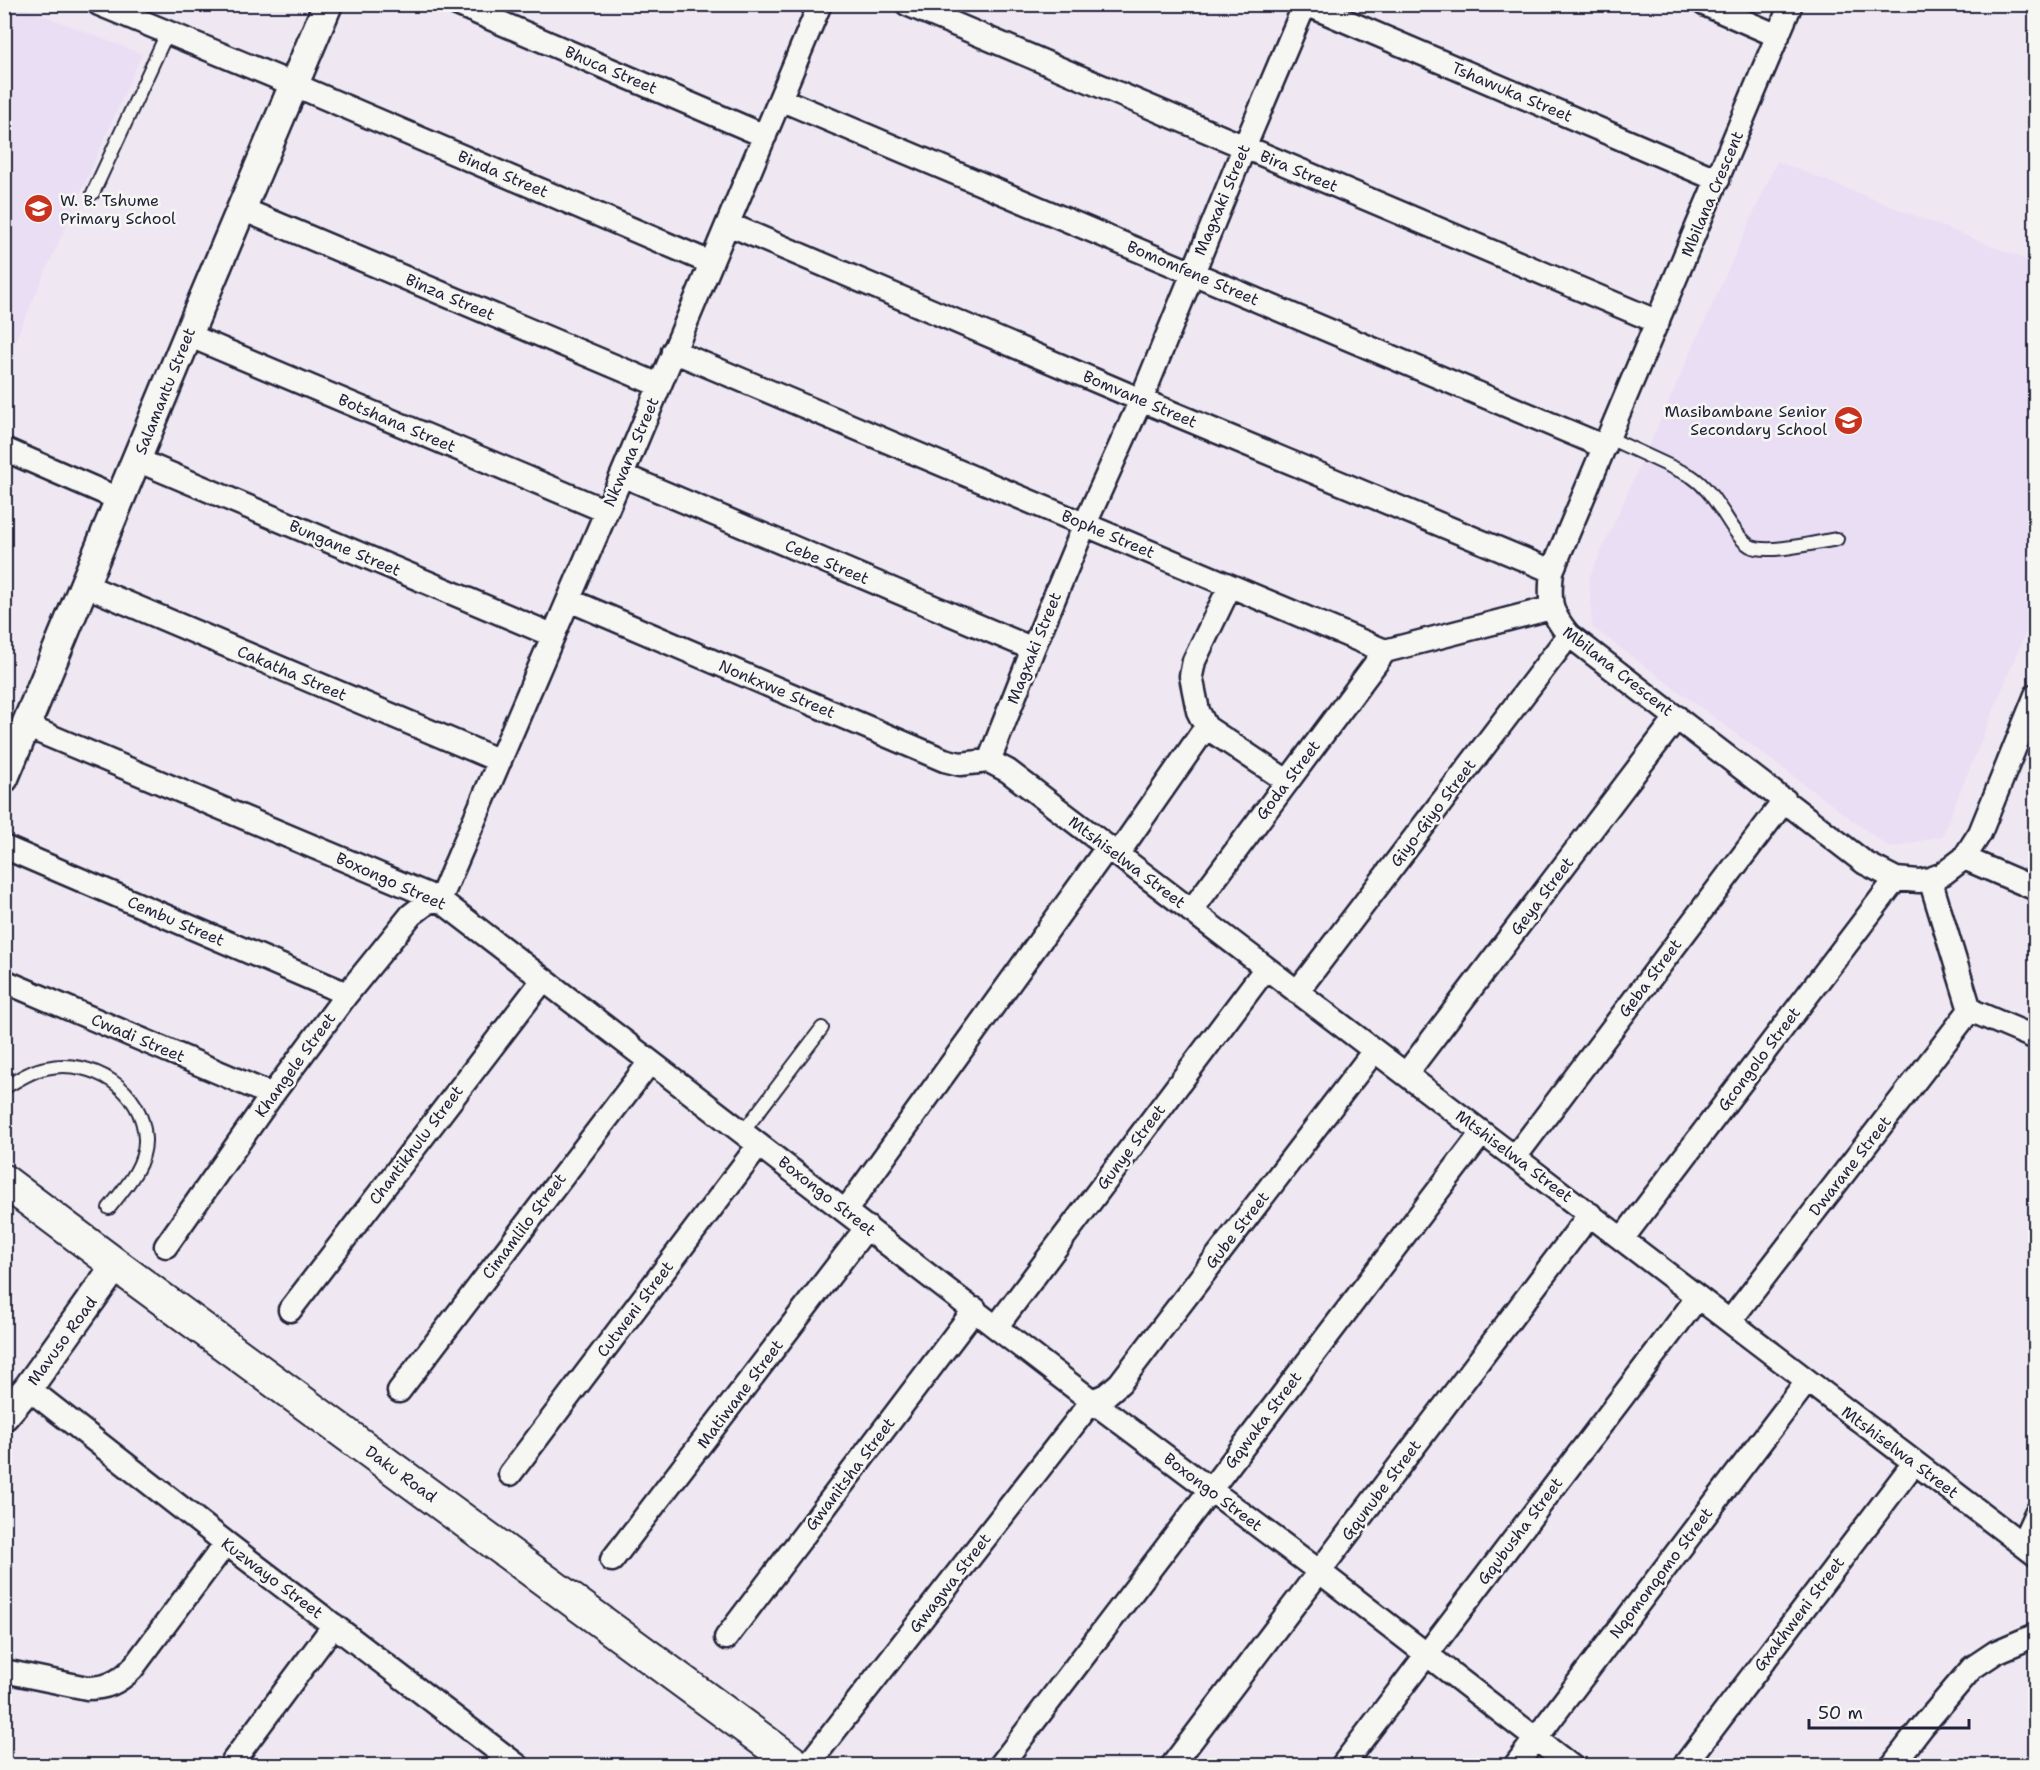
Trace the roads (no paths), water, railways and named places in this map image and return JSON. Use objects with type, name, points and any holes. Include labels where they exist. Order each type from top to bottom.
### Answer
[{"type":"main road","name":"Daku Road","points":[[4,1181],[798,1766]]},
{"type":"street","name":"Binda Street","points":[[99,4],[130,10],[167,33],[295,85],[711,263]]},
{"type":"street","name":"Salamantu Street","points":[[4,778],[328,4]]},
{"type":"street","name":"Bhuca Street","points":[[457,4],[765,136]]},
{"type":"street","name":"Bira Street","points":[[907,4],[1658,322]]},
{"type":"street","name":"Magxaki Street","points":[[989,761],[1085,524],[1141,400],[1305,4]]},
{"type":"street","name":"Tshawuka Street","points":[[1305,4],[1718,180]]},
{"type":"street","points":[[1704,4],[1778,36]]},
{"type":"street","name":"Mbilana Crescent","points":[[1791,4],[1552,571],[1551,608],[1559,624],[1569,635],[1865,862],[1896,879],[1908,881],[1930,879],[1956,866],[1964,858],[1980,833],[2027,739],[2036,695]]},
{"type":"street","name":"Nkwana Street","points":[[440,900],[622,475],[658,385],[729,224],[815,6]]},
{"type":"street","name":"Bomomfene Street","points":[[780,99],[1192,273],[1607,442]]},
{"type":"street","name":"Binza Street","points":[[242,209],[658,385]]},
{"type":"street","name":"Bomvane Street","points":[[729,224],[1141,400],[1552,571]]},
{"type":"street","name":"Botshana Street","points":[[188,335],[606,511]]},
{"type":"street","name":"Bophe Street","points":[[673,351],[1385,651]]},
{"type":"street","points":[[4,449],[121,500]]},
{"type":"street","name":"Bungane Street","points":[[137,460],[552,635]]},
{"type":"street","name":"Cebe Street","points":[[622,475],[1033,649]]},
{"type":"street","name":"Cakatha Street","points":[[84,585],[500,760]]},
{"type":"street","points":[[1230,586],[1194,661],[1191,676],[1198,711],[1206,727],[1287,781]]},
{"type":"street","name":"Nonkxwe Street","points":[[569,600],[944,760],[960,764],[989,761]]},
{"type":"street","points":[[1385,651],[1551,608]]},
{"type":"street","name":"Giyo-Giyo Street","points":[[1297,992],[1569,635]]},
{"type":"street","name":"Goda Street","points":[[1191,911],[1385,651]]},
{"type":"street","name":"Geya Street","points":[[1406,1074],[1677,717]]},
{"type":"street","name":"Boxongo Street","points":[[26,726],[440,900],[1571,1766]]},
{"type":"street","points":[[846,1210],[1206,727]]},
{"type":"street","name":"Mtshiselwa Street","points":[[989,761],[1008,771],[2029,1550]]},
{"type":"street","name":"Geba Street","points":[[1515,1157],[1785,800]]},
{"type":"street","name":"Cembu Street","points":[[4,847],[347,994]]},
{"type":"street","points":[[1964,858],[2036,889]]},
{"type":"street","name":"Gcongolo Street","points":[[1622,1239],[1896,879]]},
{"type":"street","points":[[1930,879],[1970,1010],[2036,1038]]},
{"type":"street","name":"Khangele Street","points":[[166,1246],[272,1095],[347,994],[411,915],[428,902],[440,900]]},
{"type":"street","name":"Gunye Street","points":[[997,1326],[1266,968]]},
{"type":"street","name":"Chantikhulu Street","points":[[290,1310],[543,980]]},
{"type":"street","name":"Cwadi Street","points":[[4,981],[272,1095]]},
{"type":"street","name":"Dwarane Street","points":[[1730,1322],[1970,1010]]},
{"type":"street","name":"Gube Street","points":[[1092,1401],[1106,1395],[1120,1383],[1374,1051]]},
{"type":"street","name":"Cimamlilo Street","points":[[399,1391],[650,1062]]},
{"type":"street","name":"Gqwaka Street","points":[[1000,1766],[1482,1132]]},
{"type":"street","name":"Cutweni Street","points":[[510,1474],[751,1139]]},
{"type":"street","name":"Gqunube Street","points":[[1172,1766],[1590,1214]]},
{"type":"street","name":"Matiwane Street","points":[[612,1560],[867,1227]]},
{"type":"street","name":"Mavuso Road","points":[[6,1416],[116,1265]]},
{"type":"street","name":"Gqubusha Street","points":[[1342,1766],[1698,1296]]},
{"type":"street","name":"Gwanitsha Street","points":[[726,1638],[975,1310]]},
{"type":"street","name":"Nqomonqomo Street","points":[[1515,1766],[1807,1381]]},
{"type":"street","name":"Kuzwayo Street","points":[[28,1388],[518,1766]]},
{"type":"street","name":"Gwagwa Street","points":[[807,1766],[1092,1401]]},
{"type":"street","name":"Gxakhweni Street","points":[[1684,1766],[1914,1463]]},
{"type":"street","points":[[2029,1550],[2036,1513]]},
{"type":"street","points":[[4,1671],[87,1688],[112,1685],[132,1669],[226,1542]]},
{"type":"street","points":[[234,1764],[334,1625]]},
{"type":"street","points":[[1893,1766],[1922,1727],[1972,1668],[1996,1652],[2036,1635]]},
{"type":"lane","points":[[93,193],[167,33]]},
{"type":"lane","points":[[1607,442],[1691,476],[1701,483],[1732,527],[1748,545],[1755,548],[1792,548],[1837,539]]},
{"type":"lane","points":[[751,1139],[822,1028]]},
{"type":"lane","points":[[4,1088],[44,1068],[73,1065],[103,1073],[125,1091],[139,1114],[145,1140],[134,1176],[110,1208]]},
{"type":"place","name":"W. B. Tshume Primary School","points":[[39,209]]},
{"type":"place","name":"Masibambane Senior Secondary School","points":[[1848,420]]}]
